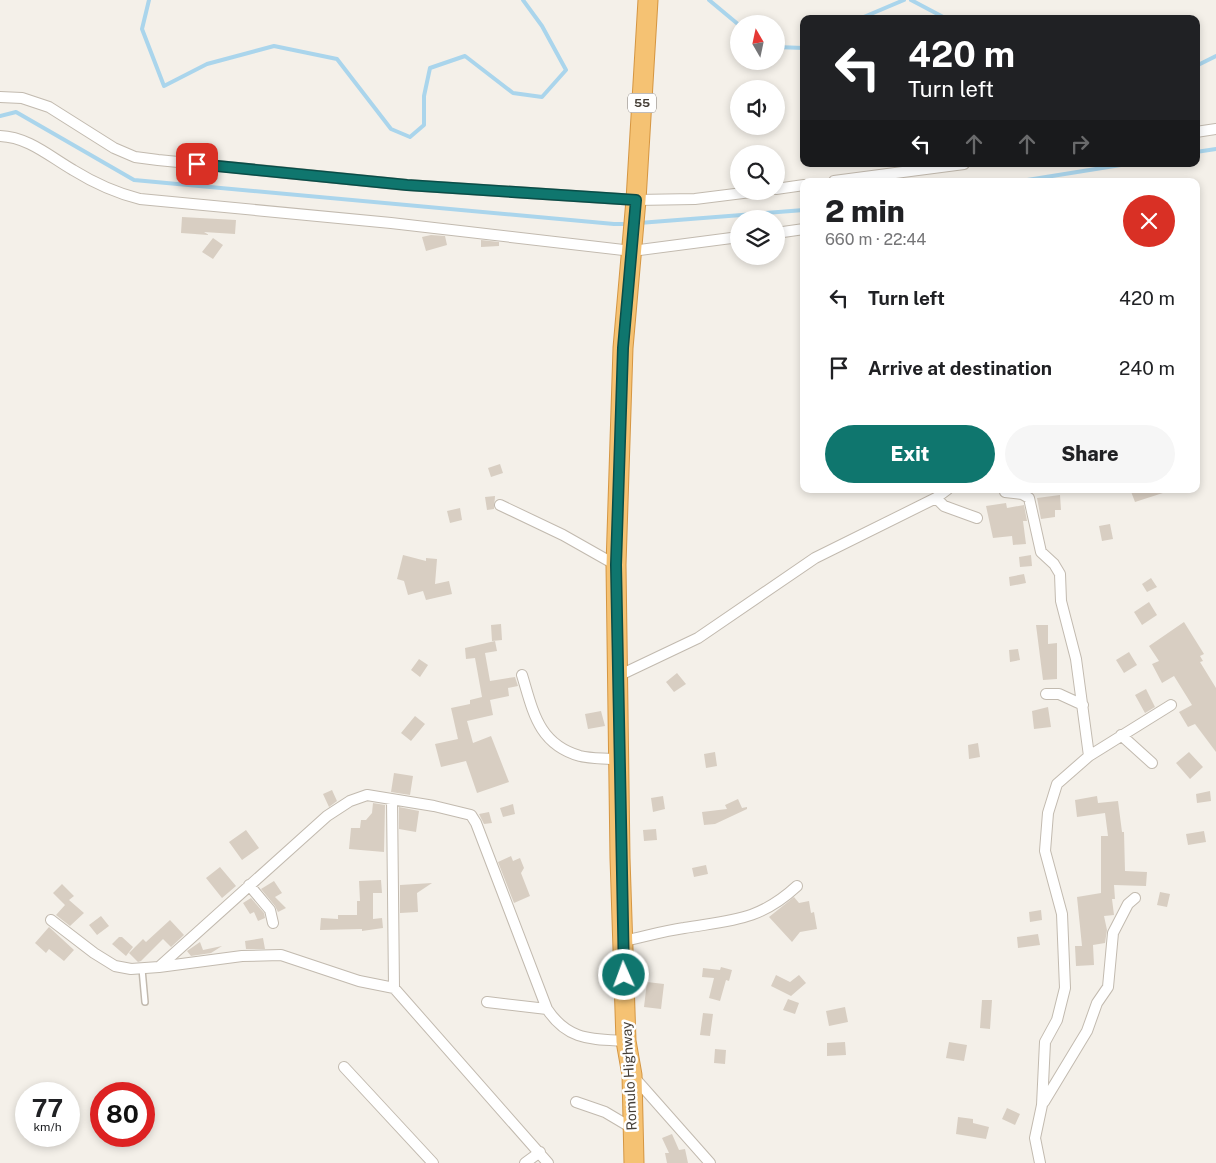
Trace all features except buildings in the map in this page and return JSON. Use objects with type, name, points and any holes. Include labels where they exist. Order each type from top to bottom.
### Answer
[{"type":"highway","name":"Romulo Highway","points":[[634,1163],[632,1075],[626,1041],[616,565],[623,348],[632,247],[648,0]]},
{"type":"street","points":[[0,97],[22,98],[49,107],[114,148],[134,157],[407,185],[635,203],[730,195]]},
{"type":"street","points":[[1200,131],[1216,129]]},
{"type":"street","points":[[0,136],[12,137],[30,144],[74,171],[118,193],[140,199],[632,247],[730,238]]},
{"type":"street","points":[[857,178],[941,167]]},
{"type":"street","points":[[785,188],[800,186]]},
{"type":"street","points":[[785,231],[800,229]]},
{"type":"street","points":[[618,676],[698,638],[815,558],[943,493]]},
{"type":"street","points":[[1009,493],[1029,498],[1041,552],[1054,564],[1060,574],[1061,602],[1076,659],[1089,756]]},
{"type":"street","points":[[936,498],[944,506],[977,518]]},
{"type":"street","points":[[500,505],[563,535],[616,565]]},
{"type":"street","points":[[522,675],[536,722],[543,732],[559,746],[580,756],[619,760]]},
{"type":"street","points":[[1046,694],[1059,694],[1083,706]]},
{"type":"street","points":[[1040,1163],[1035,1138],[1042,1105],[1045,1042],[1057,1020],[1065,988],[1062,914],[1045,851],[1048,813],[1057,784],[1089,756],[1121,734],[1171,705]]},
{"type":"street","points":[[1121,734],[1152,762]]},
{"type":"street","points":[[159,967],[327,816],[350,800],[367,795],[434,806],[470,815],[476,823],[547,1009],[554,1020],[566,1030],[583,1038],[626,1041]]},
{"type":"street","points":[[392,800],[394,988]]},
{"type":"street","points":[[249,885],[270,910],[273,923]]},
{"type":"street","points":[[623,941],[682,928],[719,924],[758,914],[778,903],[796,886]]},
{"type":"street","points":[[1042,1105],[1087,1031],[1097,1003],[1108,987],[1114,933],[1128,904],[1135,898]]},
{"type":"street","points":[[51,920],[94,954],[115,966],[159,967],[242,956],[281,955],[360,981],[394,988],[548,1163]]},
{"type":"street","points":[[486,1002],[547,1009]]},
{"type":"street","points":[[344,1067],[433,1163]]},
{"type":"street","points":[[632,1075],[710,1163]]},
{"type":"street","points":[[576,1102],[605,1112],[632,1128]]},
{"type":"street","points":[[525,1163],[540,1152]]},
{"type":"lane","points":[[142,968],[145,1002]]},
{"type":"waterway","points":[[149,0],[142,29],[164,86],[207,64],[274,46],[337,59],[391,129],[410,137],[424,125],[424,96],[430,68],[465,56],[513,93],[542,97],[566,70],[542,26],[523,0]]},
{"type":"waterway","points":[[709,0],[730,18]]},
{"type":"waterway","points":[[868,15],[904,0]]},
{"type":"waterway","points":[[911,0],[939,15]]},
{"type":"waterway","points":[[785,47],[800,48]]},
{"type":"waterway","points":[[1200,64],[1216,56]]},
{"type":"waterway","points":[[0,116],[16,112],[134,180],[630,224]]},
{"type":"waterway","points":[[1200,151],[1216,149]]},
{"type":"waterway","points":[[1040,178],[1108,167]]},
{"type":"waterway","points":[[639,223],[800,210]]},
{"type":"route","points":[[197,164],[407,185],[636,200],[623,348],[616,565],[620,858],[624,975]]}]
